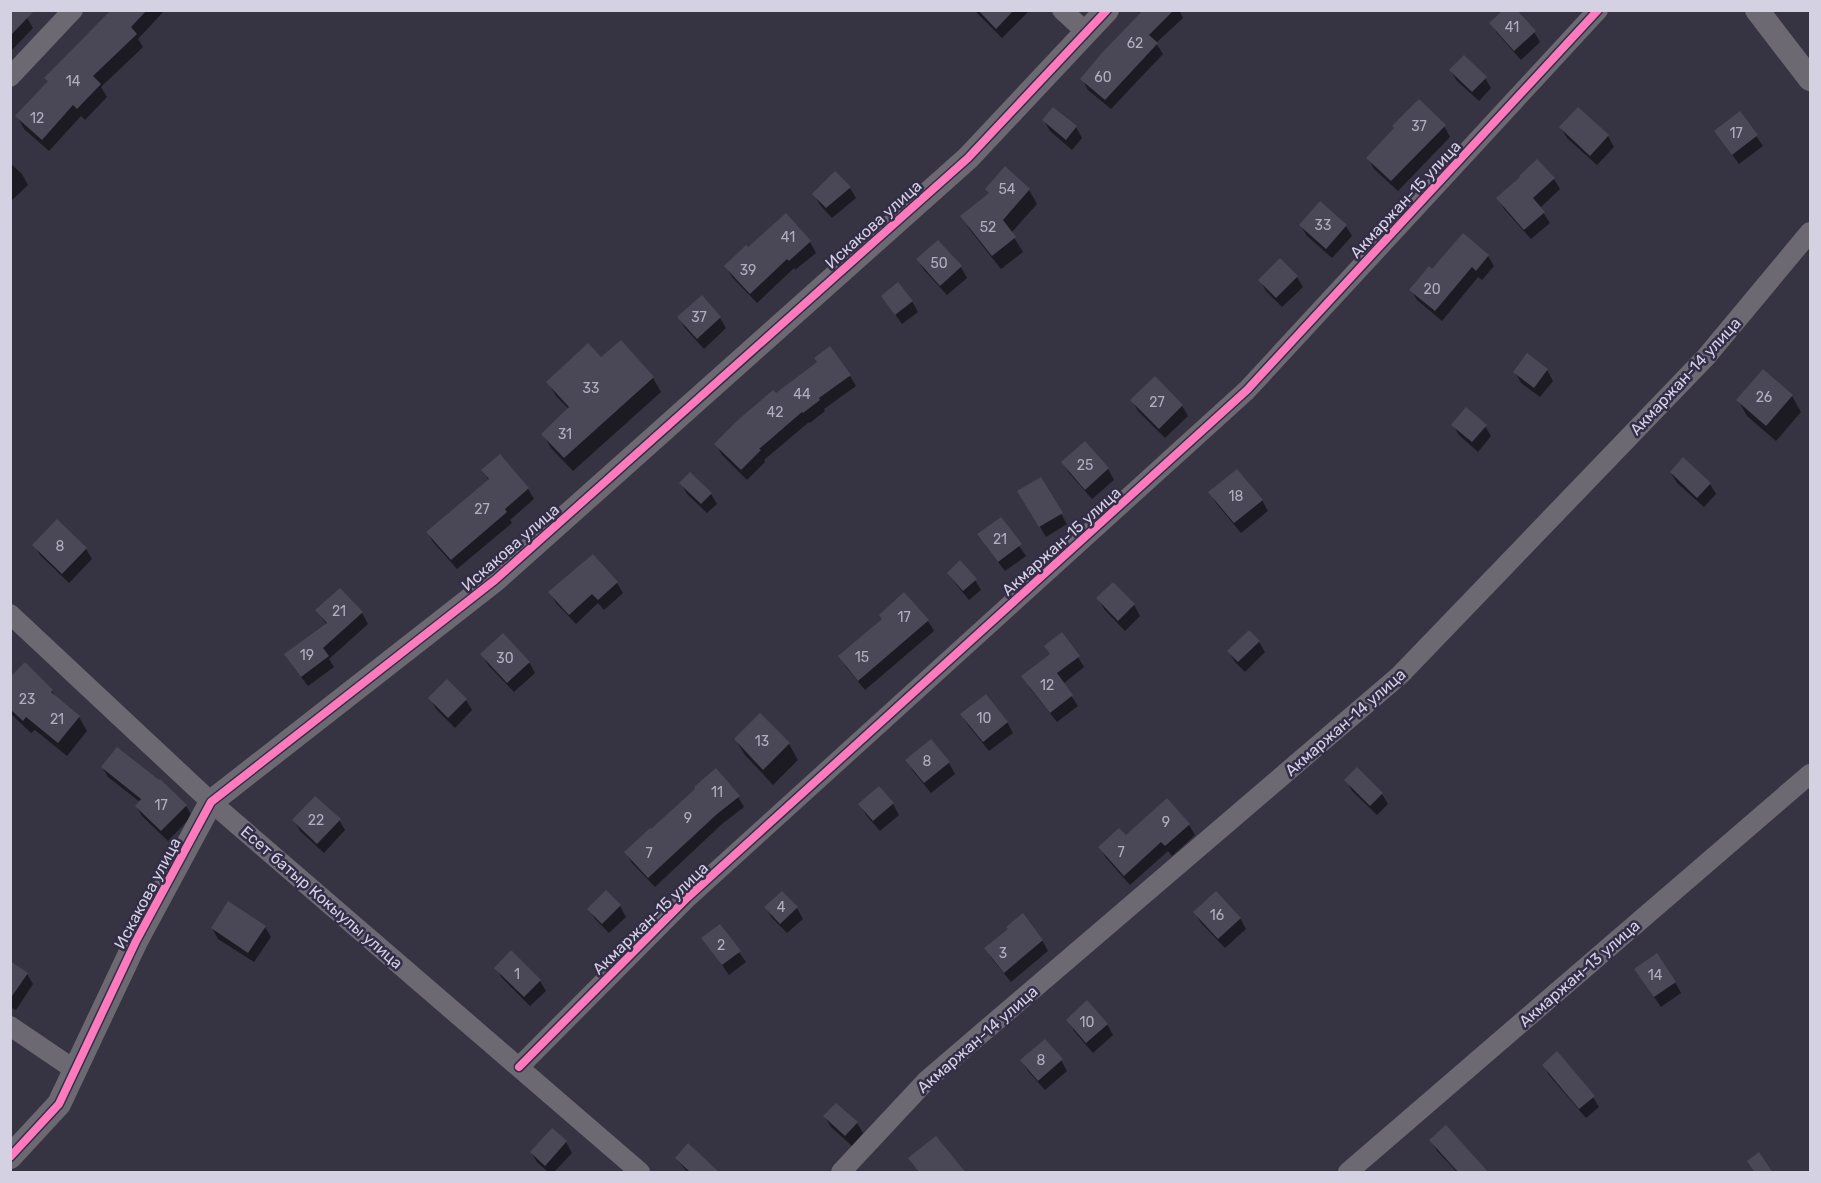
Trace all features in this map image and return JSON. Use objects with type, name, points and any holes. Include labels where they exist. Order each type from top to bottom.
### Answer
[{"type":"street","points":[[1062,10],[1086,32]]},
{"type":"street","name":"Искакова улица","points":[[10,1157],[59,1104],[136,941],[211,802],[495,580],[968,158],[1107,10]]},
{"type":"street","name":"Акмаржан-15 улица","points":[[519,1067],[687,898],[1247,390],[1598,10]]},
{"type":"street","points":[[1757,10],[1810,80]]},
{"type":"street","points":[[10,76],[65,13]]},
{"type":"street","name":"Акмаржан-14 улица","points":[[841,1173],[927,1080],[1400,675],[1706,357],[1810,232]]},
{"type":"street","name":"Есет батыр Кокыулы улица","points":[[10,614],[211,802],[640,1173]]},
{"type":"street","name":"Акмаржан-13 улица","points":[[1348,1173],[1810,774]]},
{"type":"street","points":[[10,1026],[75,1070]]},
{"type":"building","points":[[10,10],[35,10],[10,36]]},
{"type":"building","points":[[111,10],[147,10],[131,27],[137,34],[93,76],[101,84],[77,109],[73,105],[42,140],[15,116],[48,81],[44,78]]},
{"type":"building","points":[[978,10],[1014,10],[996,29]]},
{"type":"building","points":[[1143,10],[1174,10],[1149,35],[1158,43],[1105,100],[1080,79]]},
{"type":"building","points":[[1503,10],[1517,10],[1536,31],[1514,51],[1489,23]]},
{"type":"building","points":[[1464,55],[1487,77],[1472,92],[1449,70]]},
{"type":"building","points":[[1419,99],[1446,125],[1391,181],[1366,158],[1394,128],[1392,126]]},
{"type":"building","points":[[1053,107],[1077,126],[1066,140],[1042,120]]},
{"type":"building","points":[[1578,107],[1609,135],[1590,156],[1559,127]]},
{"type":"building","points":[[1740,111],[1758,135],[1732,155],[1714,131]]},
{"type":"building","points":[[1537,159],[1555,178],[1533,198],[1545,212],[1524,230],[1496,198]]},
{"type":"building","points":[[1005,166],[1030,189],[1003,220],[1016,237],[992,256],[960,216],[989,193],[985,189]]},
{"type":"building","points":[[835,171],[851,187],[826,208],[812,194]]},
{"type":"building","points":[[1320,201],[1347,225],[1326,249],[1299,225]]},
{"type":"building","points":[[786,213],[811,241],[789,261],[787,259],[750,294],[724,266]]},
{"type":"building","points":[[1463,233],[1489,255],[1476,271],[1472,267],[1435,311],[1409,290],[1429,266],[1432,269]]},
{"type":"building","points":[[938,240],[962,266],[940,286],[916,259]]},
{"type":"building","points":[[1280,258],[1298,276],[1276,298],[1258,280]]},
{"type":"building","points":[[898,282],[913,301],[895,315],[881,296]]},
{"type":"building","points":[[702,295],[721,317],[697,339],[677,317]]},
{"type":"building","points":[[621,340],[654,377],[564,458],[541,434],[569,407],[546,382],[588,343],[601,357]]},
{"type":"building","points":[[830,346],[851,375],[819,398],[820,400],[802,412],[759,449],[761,450],[741,470],[714,444],[773,390],[776,393],[817,362],[814,358]]},
{"type":"building","points":[[1527,353],[1548,369],[1534,388],[1513,372]]},
{"type":"building","points":[[1763,369],[1793,395],[1766,426],[1736,400]]},
{"type":"building","points":[[1155,376],[1183,405],[1159,429],[1130,400]]},
{"type":"building","points":[[1466,407],[1487,425],[1472,442],[1451,425]]},
{"type":"building","points":[[1085,441],[1109,468],[1085,490],[1061,462]]},
{"type":"building","points":[[500,454],[529,488],[505,509],[507,512],[451,560],[426,532],[489,479],[481,470]]},
{"type":"building","points":[[1683,457],[1711,483],[1697,498],[1670,472]]},
{"type":"building","points":[[1237,469],[1263,500],[1234,523],[1208,492]]},
{"type":"building","points":[[690,472],[712,493],[701,504],[679,483]]},
{"type":"building","points":[[1041,477],[1063,513],[1039,527],[1017,491]]},
{"type":"building","points":[[1001,517],[1022,544],[998,562],[977,534]]},
{"type":"building","points":[[57,519],[87,548],[62,574],[32,545]]},
{"type":"building","points":[[593,554],[618,582],[598,600],[592,594],[569,615],[548,592]]},
{"type":"building","points":[[960,560],[977,579],[963,591],[947,573]]},
{"type":"building","points":[[1113,582],[1135,604],[1118,621],[1096,598]]},
{"type":"building","points":[[340,588],[363,612],[323,648],[329,656],[301,677],[284,654],[327,623],[315,610]]},
{"type":"building","points":[[904,592],[929,620],[858,681],[838,656],[882,619],[879,615]]},
{"type":"building","points":[[1249,630],[1260,641],[1238,662],[1227,651]]},
{"type":"building","points":[[1062,632],[1080,656],[1057,673],[1073,695],[1050,713],[1021,676],[1050,654],[1044,646]]},
{"type":"building","points":[[503,633],[530,662],[507,683],[480,654]]},
{"type":"building","points":[[25,662],[53,690],[51,692],[80,716],[58,743],[26,717],[23,721],[10,709],[10,677]]},
{"type":"building","points":[[447,679],[467,699],[448,718],[428,698]]},
{"type":"building","points":[[986,694],[1008,722],[983,742],[960,714]]},
{"type":"building","points":[[760,713],[790,743],[763,770],[734,739]]},
{"type":"building","points":[[931,739],[950,762],[924,783],[905,760]]},
{"type":"building","points":[[117,747],[160,779],[187,805],[161,831],[135,806],[141,799],[101,767]]},
{"type":"building","points":[[1357,767],[1383,793],[1370,806],[1344,780]]},
{"type":"building","points":[[716,768],[740,796],[717,814],[648,878],[624,852]]},
{"type":"building","points":[[879,786],[894,803],[873,821],[858,804]]},
{"type":"building","points":[[315,796],[341,819],[317,844],[292,820]]},
{"type":"building","points":[[1167,798],[1190,824],[1165,846],[1161,842],[1124,876],[1098,847],[1119,828],[1126,835]]},
{"type":"building","points":[[606,890],[621,905],[602,924],[587,909]]},
{"type":"building","points":[[782,891],[798,907],[780,924],[764,907]]},
{"type":"building","points":[[1216,891],[1241,918],[1218,939],[1193,912]]},
{"type":"building","points":[[228,901],[266,926],[248,953],[211,928]]},
{"type":"building","points":[[1023,913],[1043,940],[1004,973],[984,948],[1008,929],[1006,927]]},
{"type":"building","points":[[720,924],[741,951],[722,965],[701,938]]},
{"type":"building","points":[[511,950],[541,980],[524,997],[494,968]]},
{"type":"building","points":[[1657,953],[1676,982],[1654,997],[1634,969]]},
{"type":"building","points":[[10,961],[28,973],[10,999]]},
{"type":"building","points":[[1087,1000],[1108,1024],[1086,1043],[1066,1020]]},
{"type":"building","points":[[1045,1039],[1063,1059],[1038,1081],[1020,1060]]},
{"type":"building","points":[[1557,1051],[1595,1096],[1579,1109],[1542,1065]]},
{"type":"building","points":[[836,1103],[858,1122],[845,1136],[823,1116]]},
{"type":"building","points":[[1446,1125],[1489,1173],[1459,1173],[1429,1140]]},
{"type":"building","points":[[552,1128],[567,1141],[545,1166],[530,1152]]},
{"type":"building","points":[[936,1136],[966,1173],[920,1173],[908,1158]]},
{"type":"building","points":[[688,1143],[720,1173],[691,1173],[675,1158]]},
{"type":"building","points":[[1759,1152],[1773,1173],[1755,1173],[1747,1161]]},
{"type":"cycle path","points":[[10,1157],[59,1104],[136,941],[211,802],[495,580],[968,158],[1107,10]]},
{"type":"cycle path","points":[[519,1067],[687,898],[1247,390],[1598,10]]}]
